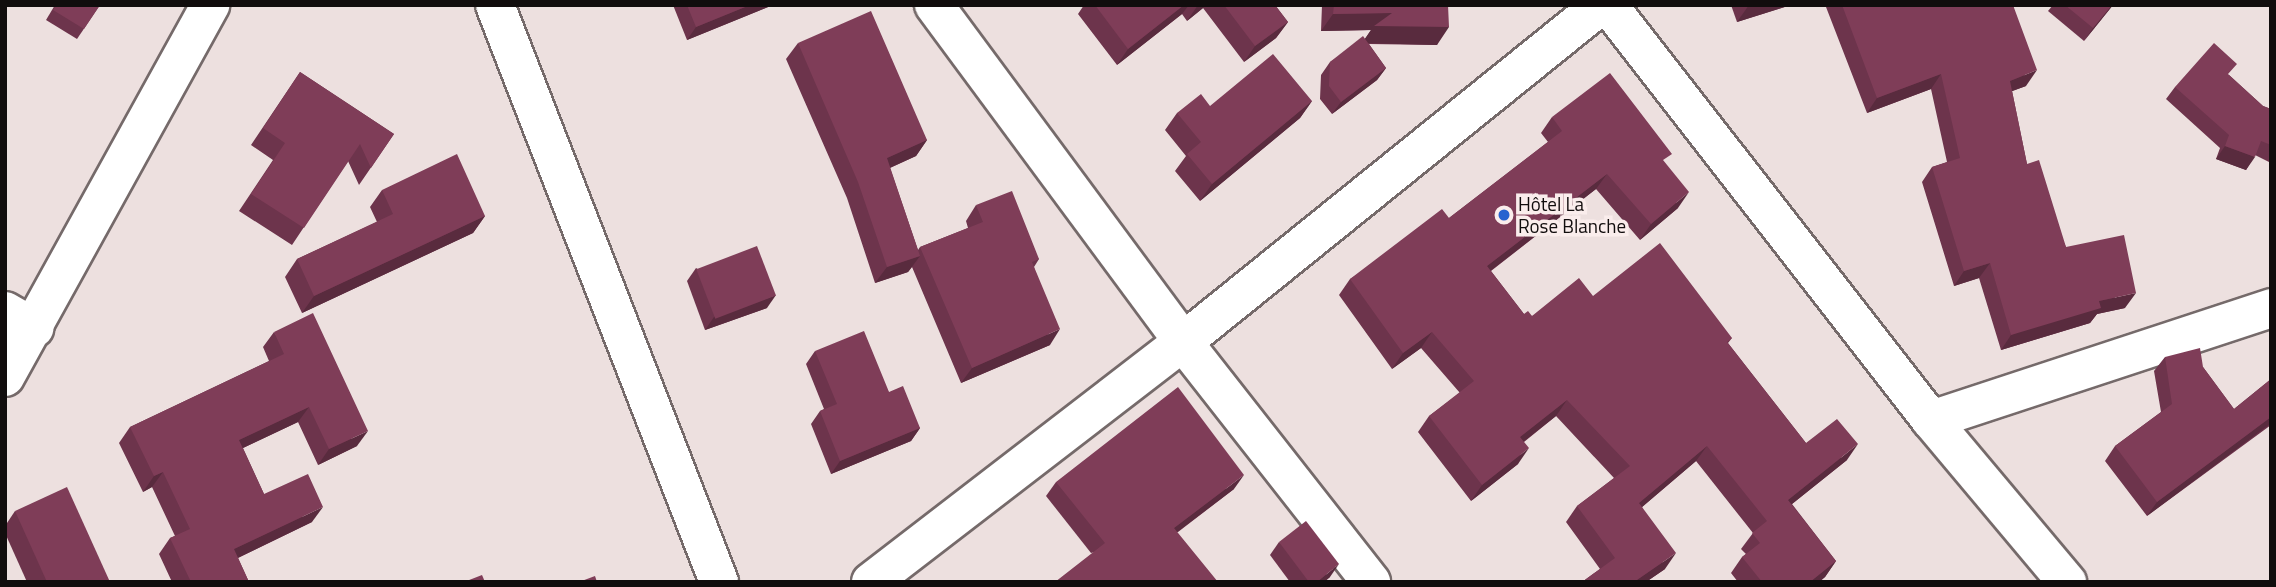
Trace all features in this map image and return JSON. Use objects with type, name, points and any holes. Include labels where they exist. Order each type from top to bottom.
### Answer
[{"type":"street","points":[[5,377],[20,319],[210,5]]},
{"type":"street","points":[[495,5],[719,582]]},
{"type":"street","points":[[934,5],[1183,342],[1371,582]]},
{"type":"street","points":[[872,582],[1183,342],[1601,5]]},
{"type":"street","points":[[1608,5],[1931,420],[2067,582]]},
{"type":"street","points":[[1931,420],[2271,308]]},
{"type":"building","points":[[56,5],[100,5],[84,29],[53,10]]},
{"type":"building","points":[[687,5],[750,5],[696,27]]},
{"type":"building","points":[[1095,5],[1184,5],[1128,49]]},
{"type":"building","points":[[1224,5],[1275,5],[1288,22],[1255,46]]},
{"type":"building","points":[[1334,5],[1448,5],[1449,27],[1374,26],[1392,13],[1333,14]]},
{"type":"building","points":[[1842,5],[2013,5],[2037,70],[2010,81],[2027,164],[2039,160],[2066,247],[2124,235],[2136,293],[2099,301],[2101,308],[2011,335],[1990,263],[1964,271],[1932,167],[1960,158],[1941,74],[1877,98]]},
{"type":"building","points":[[2065,5],[2112,5],[2093,28]]},
{"type":"building","points":[[871,11],[927,140],[887,158],[920,256],[887,267],[858,182],[798,43]]},
{"type":"building","points":[[1363,36],[1386,68],[1341,102],[1329,86],[1330,62]]},
{"type":"building","points":[[2214,43],[2237,64],[2228,74],[2263,106],[2271,109],[2271,145],[2261,141],[2255,157],[2225,146],[2229,135],[2175,87]]},
{"type":"building","points":[[1273,54],[1312,101],[1212,184],[1187,154],[1201,142],[1177,113],[1201,94],[1210,106]]},
{"type":"building","points":[[300,72],[394,134],[371,168],[360,144],[304,228],[251,194],[285,143],[263,128]]},
{"type":"building","points":[[1610,73],[1672,154],[1663,160],[1689,192],[1651,224],[1607,174],[1487,266],[1524,314],[1528,311],[1532,316],[1579,278],[1593,296],[1660,243],[1732,338],[1727,342],[1806,443],[1837,419],[1858,444],[1788,500],[1836,561],[1810,582],[1762,582],[1742,557],[1760,543],[1752,533],[1767,521],[1707,446],[1639,503],[1676,553],[1634,582],[1582,582],[1615,558],[1577,506],[1630,466],[1567,400],[1520,437],[1529,448],[1482,485],[1429,416],[1474,381],[1432,332],[1403,353],[1350,279],[1442,209],[1449,218],[1562,131],[1552,117]]},
{"type":"building","points":[[457,154],[485,216],[314,296],[297,259],[393,214],[382,190]]},
{"type":"building","points":[[1012,191],[1039,259],[1032,262],[1060,329],[972,368],[920,247],[983,222],[976,205]]},
{"type":"building","points":[[757,246],[776,295],[715,319],[696,269]]},
{"type":"building","points":[[313,313],[368,431],[329,449],[309,407],[239,440],[264,494],[308,474],[323,507],[234,549],[249,582],[191,582],[170,538],[190,529],[163,472],[154,476],[130,427],[284,354],[274,332]]},
{"type":"building","points":[[864,331],[889,392],[903,386],[920,428],[840,461],[820,411],[837,404],[815,351]]},
{"type":"building","points":[[2200,348],[2203,367],[2234,409],[2271,379],[2271,417],[2157,502],[2115,446],[2172,404],[2165,357]]},
{"type":"building","points":[[1178,387],[1244,475],[1174,528],[1218,582],[1055,582],[1105,543],[1056,482]]},
{"type":"building","points":[[67,487],[110,582],[47,582],[15,511]]},
{"type":"building","points":[[1306,521],[1339,564],[1317,582],[1309,582],[1279,542]]},
{"type":"building","points":[[482,575],[485,582],[464,582]]},
{"type":"building","points":[[595,576],[597,582],[579,582]]},
{"type":"place","name":"Hôtel La Rose Blanche","points":[[1504,215]]}]
